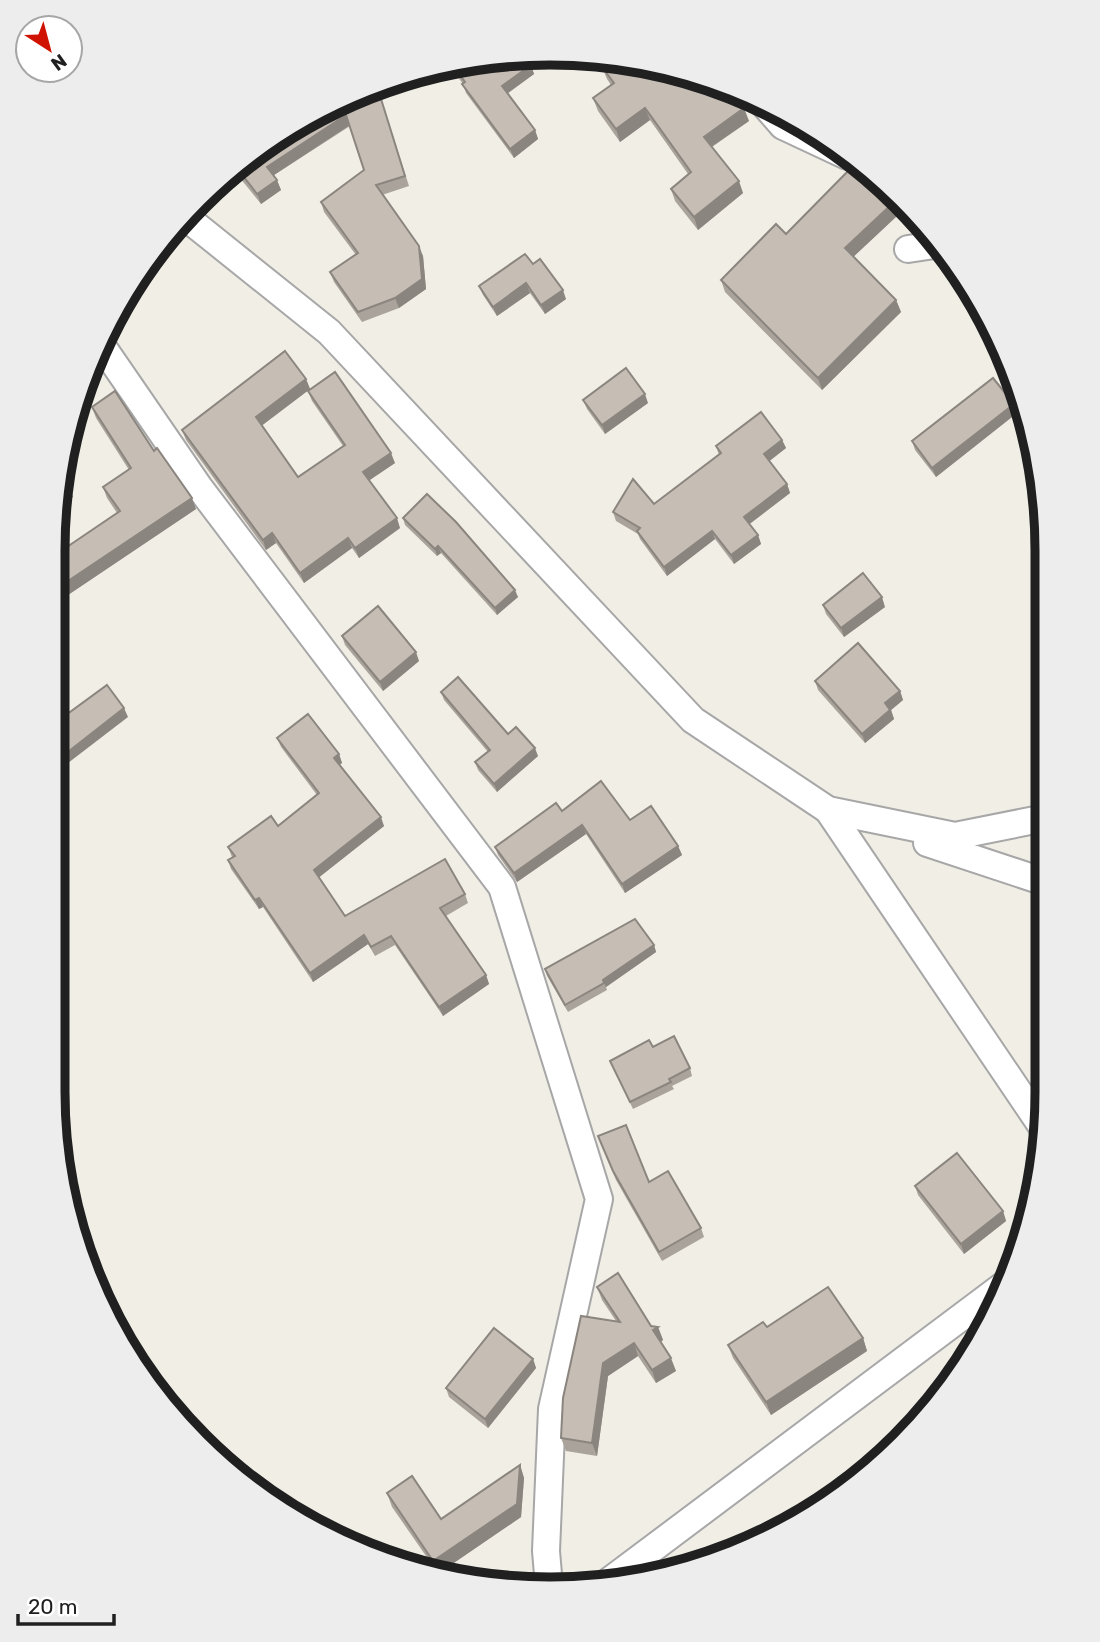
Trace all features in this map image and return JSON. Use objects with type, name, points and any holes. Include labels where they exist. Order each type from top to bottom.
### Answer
[{"type":"street","points":[[781,123],[797,133]]},
{"type":"street","points":[[192,222],[329,332],[693,720],[828,810],[1035,879]]},
{"type":"street","points":[[908,250],[928,246]]},
{"type":"street","points":[[107,354],[199,487],[502,887],[598,1199],[552,1409],[546,1551],[548,1577]]},
{"type":"street","points":[[828,810],[955,836],[1035,820]]},
{"type":"street","points":[[828,810],[1034,1115]]},
{"type":"street","points":[[622,1572],[990,1295]]},
{"type":"building","points":[[530,66],[502,86],[535,130],[510,149],[462,84],[465,82],[459,73]]},
{"type":"building","points":[[603,68],[676,81],[742,104],[744,108],[704,137],[739,181],[694,217],[671,189],[691,172],[645,108],[616,129],[593,98],[614,83]]},
{"type":"building","points":[[380,96],[405,176],[376,185],[419,246],[422,279],[395,298],[358,312],[330,272],[358,253],[321,202],[364,170],[346,115],[267,167],[277,180],[257,194],[242,175],[255,165],[307,130]]},
{"type":"building","points":[[850,169],[891,205],[845,248],[896,300],[818,378],[721,280],[776,224],[786,234]]},
{"type":"building","points":[[525,254],[533,264],[540,259],[563,290],[541,305],[526,283],[493,307],[479,286]]},
{"type":"building","points":[[285,351],[306,379],[256,417],[298,477],[345,445],[308,391],[335,372],[391,453],[363,472],[397,518],[355,548],[348,538],[300,573],[272,533],[263,540],[182,430]]},
{"type":"building","points":[[626,368],[645,394],[602,425],[583,400]]},
{"type":"building","points":[[993,378],[1011,400],[1013,405],[932,468],[912,441]]},
{"type":"building","points":[[115,391],[154,451],[157,448],[192,498],[65,583],[65,548],[120,511],[103,487],[131,468],[92,407]]},
{"type":"building","points":[[761,412],[782,440],[764,454],[787,484],[744,517],[758,535],[731,555],[712,531],[664,567],[637,531],[640,528],[613,512],[633,479],[654,504],[721,453],[716,446]]},
{"type":"building","points":[[427,494],[456,522],[515,590],[495,608],[438,546],[435,549],[403,518]]},
{"type":"building","points":[[863,573],[882,597],[841,628],[823,605]]},
{"type":"building","points":[[378,606],[416,652],[380,682],[342,636]]},
{"type":"building","points":[[858,643],[900,691],[885,703],[890,710],[862,734],[815,681]]},
{"type":"building","points":[[458,677],[508,734],[516,727],[535,748],[494,784],[475,762],[490,750],[441,692]]},
{"type":"building","points":[[107,685],[124,708],[65,754],[65,716]]},
{"type":"building","points":[[308,714],[339,754],[334,758],[381,817],[314,870],[345,916],[445,859],[465,894],[440,908],[486,975],[439,1007],[391,936],[371,947],[364,935],[310,973],[259,898],[255,900],[228,860],[235,856],[228,847],[271,816],[278,826],[319,793],[277,738]]},
{"type":"building","points":[[601,781],[630,820],[651,806],[678,846],[622,884],[582,825],[514,873],[495,847],[556,803],[562,811]]},
{"type":"building","points":[[635,919],[654,945],[603,980],[604,983],[565,1005],[545,969]]},
{"type":"building","points":[[674,1036],[690,1068],[669,1079],[671,1082],[630,1102],[610,1061],[649,1040],[653,1047]]},
{"type":"building","points":[[626,1125],[649,1182],[668,1171],[701,1228],[659,1252],[613,1171],[598,1136]]},
{"type":"building","points":[[957,1153],[1003,1211],[961,1244],[915,1186]]},
{"type":"building","points":[[618,1273],[651,1326],[658,1327],[653,1330],[671,1358],[652,1370],[634,1343],[603,1363],[592,1443],[561,1438],[563,1398],[581,1316],[620,1322],[597,1287]]},
{"type":"building","points":[[828,1287],[863,1338],[766,1402],[728,1345],[763,1322],[767,1327]]},
{"type":"building","points":[[494,1328],[533,1359],[485,1419],[446,1388]]},
{"type":"building","points":[[520,1465],[517,1504],[433,1561],[387,1493],[412,1476],[441,1519]]}]
